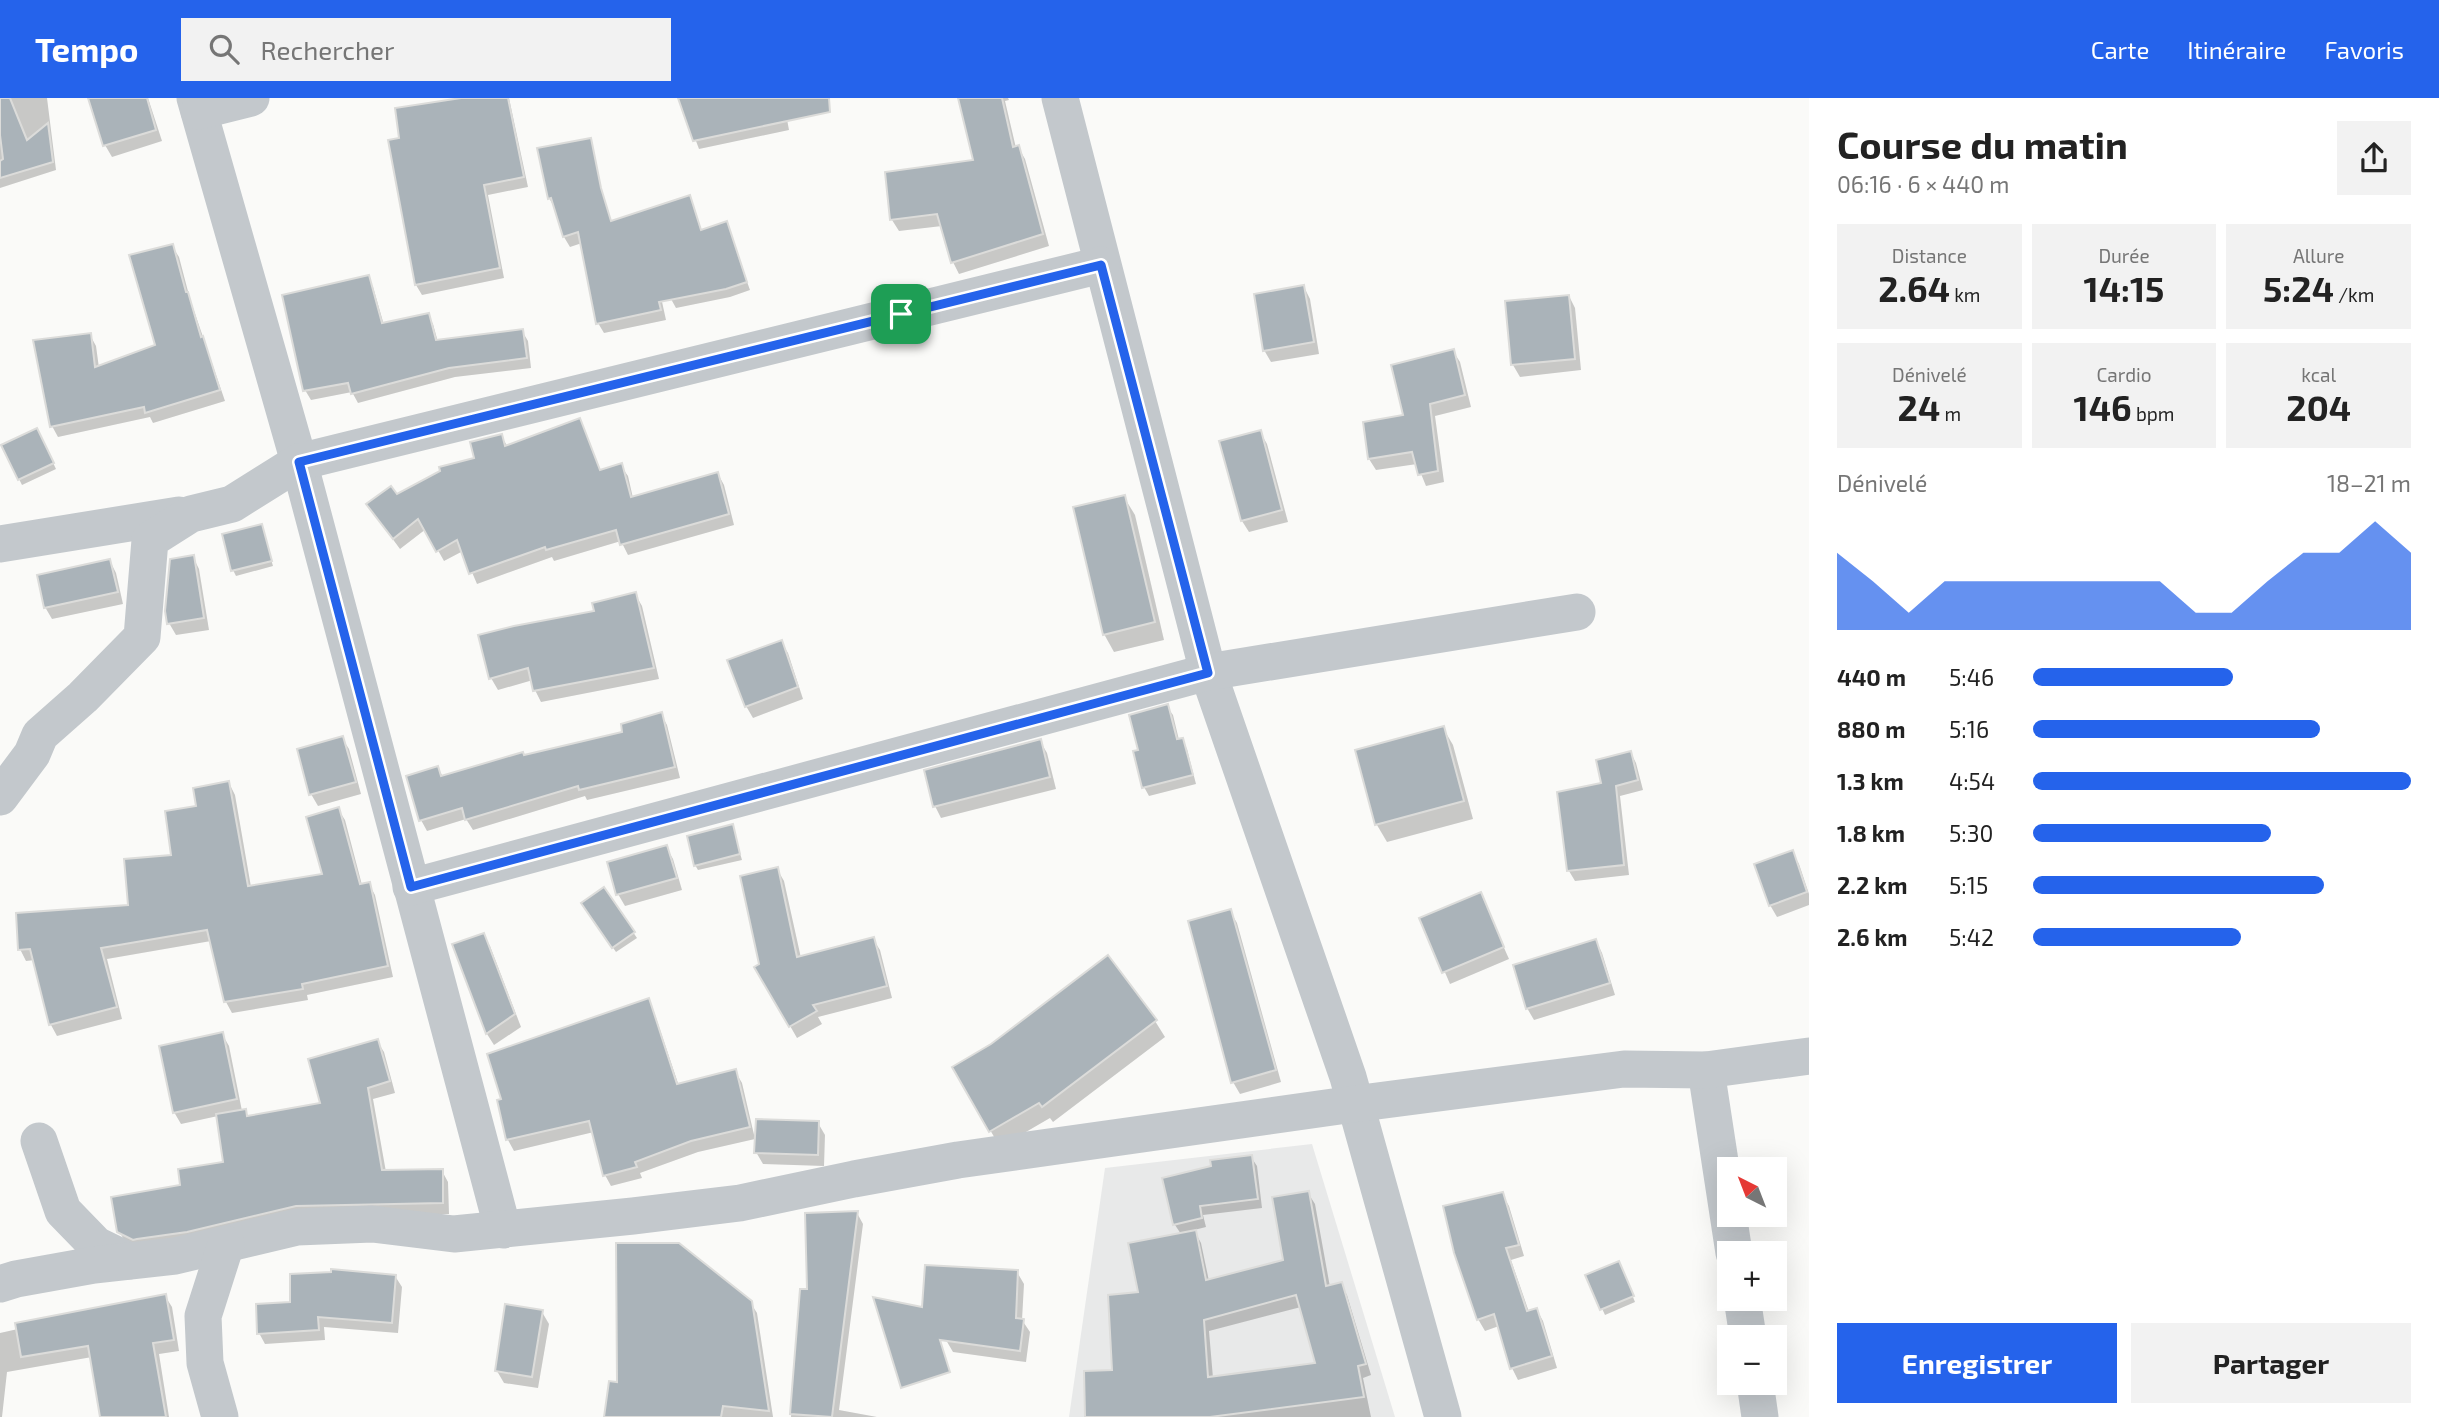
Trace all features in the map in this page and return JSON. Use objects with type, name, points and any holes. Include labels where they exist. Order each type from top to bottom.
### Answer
[{"type":"street","points":[[251,98],[197,105],[299,462],[503,1230]]},
{"type":"street","points":[[1060,98],[1208,673],[1348,1077],[1443,1417]]},
{"type":"street","points":[[0,544],[191,514],[232,504],[299,462],[1101,265]]},
{"type":"street","points":[[0,797],[32,754],[40,735],[83,697],[142,637],[150,540],[191,514]]},
{"type":"street","points":[[411,887],[1208,673],[1577,612]]},
{"type":"street","points":[[0,1284],[16,1279],[175,1256],[297,1227],[372,1224],[454,1234],[503,1230],[740,1203],[958,1160],[1354,1104],[1624,1069],[1706,1070],[1809,1056]]},
{"type":"street","points":[[1706,1070],[1732,1241]]},
{"type":"street","points":[[39,1141],[63,1211],[96,1245],[129,1261]]},
{"type":"street","points":[[220,1417],[205,1363],[203,1316],[226,1244]]},
{"type":"street","points":[[175,1256],[210,1294]]},
{"type":"street","points":[[1757,1395],[1760,1417]]},
{"type":"shaded area","points":[[1312,1144],[1395,1417],[1069,1417],[1105,1168]]},
{"type":"building","points":[[0,98],[10,98],[27,140],[48,123],[53,162],[0,178],[0,161],[3,159]]},
{"type":"building","points":[[88,98],[147,98],[156,130],[103,146]]},
{"type":"building","points":[[461,98],[508,98],[524,177],[484,185],[500,268],[415,285],[388,140],[399,138],[395,108]]},
{"type":"building","points":[[678,98],[829,98],[830,112],[693,141]]},
{"type":"building","points":[[958,98],[1002,98],[1013,147],[1019,145],[1043,234],[951,263],[937,214],[890,220],[885,172],[973,160]]},
{"type":"building","points":[[591,138],[611,221],[690,195],[701,230],[727,221],[747,282],[726,289],[659,302],[661,310],[596,324],[578,232],[563,237],[551,198],[548,199],[537,148]]},
{"type":"building","points":[[173,244],[186,292],[220,390],[145,413],[144,407],[50,427],[33,340],[91,333],[95,367],[155,345],[129,255]]},
{"type":"building","points":[[369,275],[382,323],[429,313],[436,340],[523,329],[527,358],[449,368],[351,394],[348,383],[303,391],[282,295]]},
{"type":"building","points":[[1304,285],[1314,342],[1263,351],[1254,294]]},
{"type":"building","points":[[1569,295],[1575,359],[1511,365],[1505,301]]},
{"type":"building","points":[[1454,349],[1465,395],[1430,404],[1438,471],[1418,475],[1412,452],[1368,459],[1363,422],[1403,415],[1391,365]]},
{"type":"building","points":[[580,418],[600,470],[622,463],[631,497],[718,472],[729,514],[620,545],[616,530],[546,550],[545,547],[469,574],[457,540],[436,552],[418,519],[393,539],[366,504],[391,486],[397,494],[440,471],[439,467],[474,458],[470,442],[502,434],[505,446]]},
{"type":"building","points":[[37,428],[54,463],[18,480],[1,445]]},
{"type":"building","points":[[1261,430],[1282,510],[1241,521],[1219,441]]},
{"type":"building","points":[[1125,495],[1155,622],[1103,635],[1073,507]]},
{"type":"building","points":[[262,524],[272,561],[231,571],[222,534]]},
{"type":"building","points":[[194,555],[204,618],[167,624],[165,611],[170,559]]},
{"type":"building","points":[[110,559],[118,592],[44,608],[37,575]]},
{"type":"building","points":[[636,592],[654,668],[533,691],[528,668],[489,679],[478,635],[594,611],[592,603]]},
{"type":"building","points":[[782,640],[798,687],[745,707],[727,660]]},
{"type":"building","points":[[1168,704],[1177,739],[1183,738],[1193,775],[1142,788],[1133,751],[1138,750],[1129,715]]},
{"type":"building","points":[[662,712],[675,767],[579,790],[578,786],[465,820],[462,808],[419,821],[406,776],[438,766],[441,776],[523,752],[524,755],[622,732],[621,724]]},
{"type":"building","points":[[1444,726],[1464,801],[1375,825],[1355,750]]},
{"type":"building","points":[[343,736],[356,782],[309,795],[297,749]]},
{"type":"building","points":[[1041,739],[1050,777],[933,807],[924,770]]},
{"type":"building","points":[[1631,751],[1638,780],[1616,786],[1624,865],[1567,871],[1557,792],[1601,783],[1596,760]]},
{"type":"building","points":[[229,781],[248,886],[322,874],[306,817],[339,807],[360,884],[370,882],[388,966],[302,984],[303,989],[224,1002],[207,930],[101,948],[117,1007],[49,1025],[30,949],[18,950],[16,913],[128,905],[124,859],[171,855],[165,811],[196,806],[193,788]]},
{"type":"building","points":[[733,824],[740,854],[694,866],[687,836]]},
{"type":"building","points":[[667,845],[677,878],[616,895],[607,862]]},
{"type":"building","points":[[1793,850],[1807,892],[1769,906],[1754,864]]},
{"type":"building","points":[[778,867],[797,957],[874,937],[887,986],[813,1005],[817,1011],[789,1027],[754,967],[759,964],[740,876]]},
{"type":"building","points":[[604,887],[635,932],[612,948],[581,903]]},
{"type":"building","points":[[1481,892],[1504,947],[1442,973],[1419,918]]},
{"type":"building","points":[[1231,909],[1276,1070],[1231,1083],[1188,921]]},
{"type":"building","points":[[484,933],[515,1014],[486,1034],[452,944]]},
{"type":"building","points":[[1596,939],[1610,983],[1526,1009],[1513,965]]},
{"type":"building","points":[[1108,955],[1157,1020],[1042,1107],[1039,1103],[989,1132],[952,1067],[991,1044]]},
{"type":"building","points":[[649,998],[677,1084],[736,1069],[750,1127],[691,1141],[635,1162],[637,1167],[603,1176],[589,1121],[506,1140],[497,1100],[501,1099],[487,1054]]},
{"type":"building","points":[[223,1032],[237,1099],[173,1113],[159,1046]]},
{"type":"building","points":[[378,1039],[390,1081],[368,1088],[382,1170],[443,1169],[443,1203],[296,1206],[187,1232],[133,1240],[117,1232],[111,1197],[180,1185],[178,1169],[223,1162],[216,1114],[246,1109],[247,1116],[320,1103],[308,1059]]},
{"type":"building","points":[[756,1119],[819,1121],[818,1155],[754,1153]]},
{"type":"building","points":[[1252,1155],[1258,1199],[1200,1206],[1202,1218],[1173,1225],[1162,1178],[1211,1166],[1210,1160]]},
{"type":"building","points":[[1309,1191],[1326,1286],[1342,1282],[1366,1364],[1358,1366],[1364,1397],[1210,1417],[1085,1417],[1084,1371],[1112,1370],[1108,1295],[1138,1292],[1128,1243],[1196,1230],[1206,1280],[1283,1260],[1272,1197]],"holes":[[[1296,1295],[1315,1363],[1208,1377],[1204,1320]]]},
{"type":"building","points":[[1503,1192],[1519,1245],[1506,1248],[1527,1311],[1537,1308],[1552,1356],[1510,1369],[1494,1314],[1477,1320],[1454,1253],[1443,1206]]},
{"type":"building","points":[[858,1211],[832,1417],[790,1414],[800,1289],[807,1289],[805,1213]]},
{"type":"building","points":[[616,1243],[679,1243],[752,1301],[769,1411],[723,1406],[721,1417],[604,1417],[609,1381],[617,1382]]},
{"type":"building","points":[[1619,1261],[1634,1296],[1600,1310],[1585,1275]]},
{"type":"building","points":[[925,1265],[1018,1270],[1016,1318],[1024,1319],[1020,1351],[940,1340],[950,1372],[901,1388],[873,1297],[922,1307]]},
{"type":"building","points":[[331,1269],[396,1275],[392,1323],[318,1317],[319,1330],[257,1334],[256,1304],[290,1302],[290,1274],[331,1272]]},
{"type":"building","points":[[166,1294],[174,1340],[153,1343],[166,1417],[100,1417],[88,1346],[21,1357],[15,1323]]},
{"type":"building","points":[[505,1304],[543,1310],[532,1377],[495,1371]]},
{"type":"route","points":[[1101,265],[1208,673],[411,887],[299,462],[901,314],[1101,265]]}]
